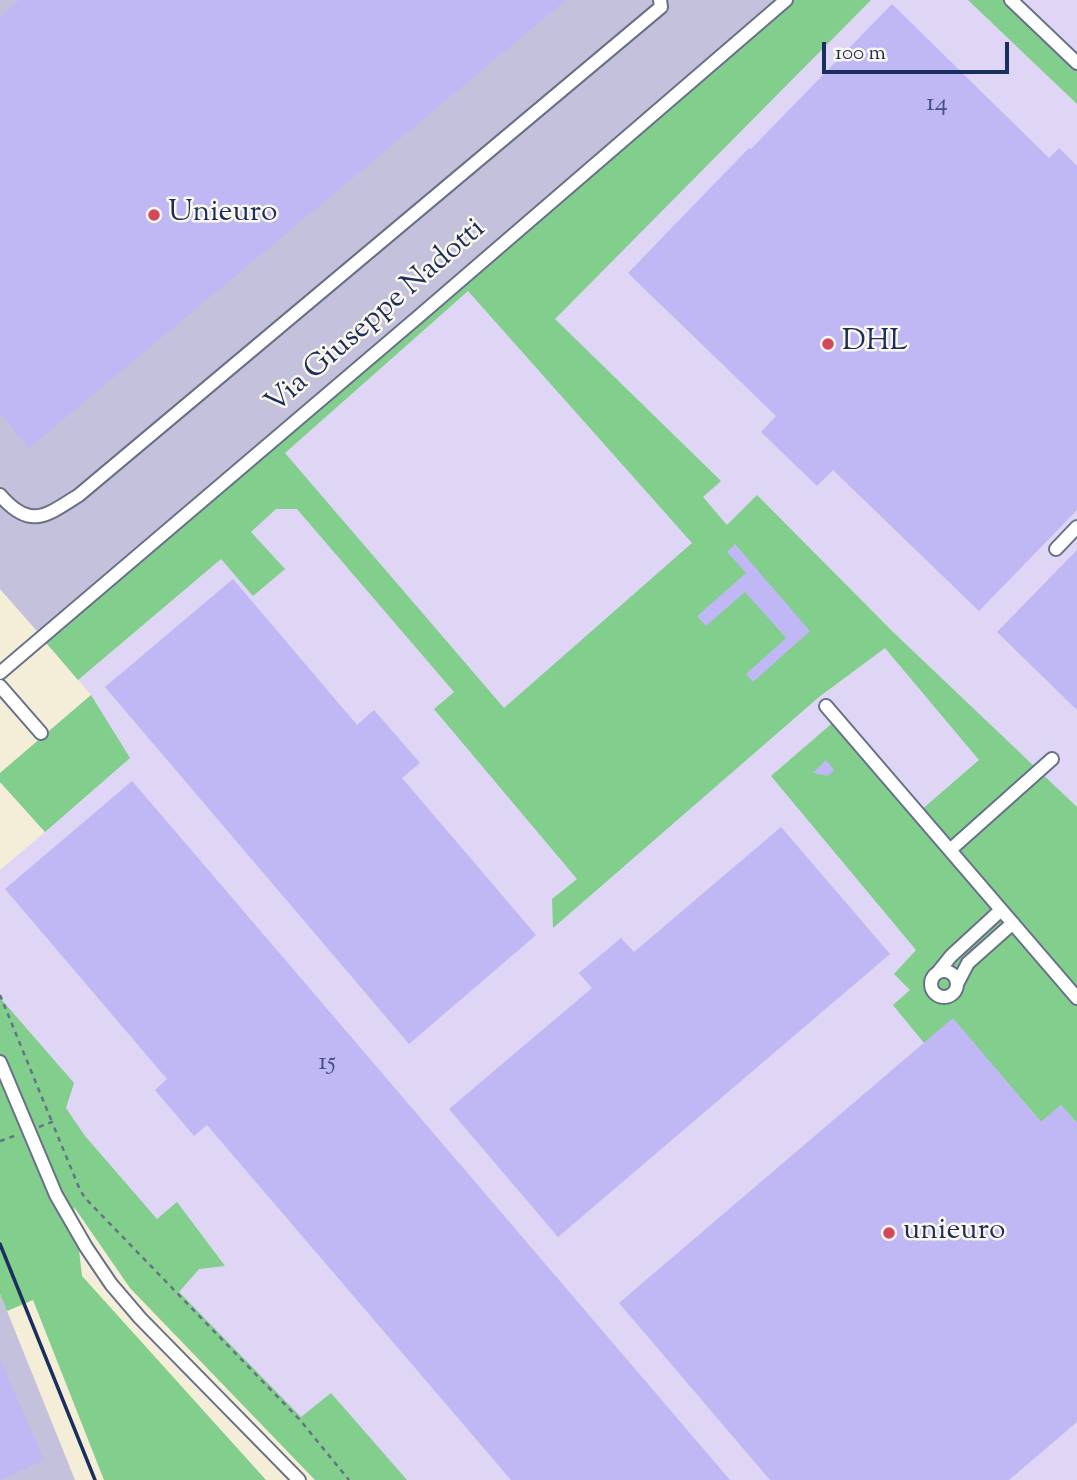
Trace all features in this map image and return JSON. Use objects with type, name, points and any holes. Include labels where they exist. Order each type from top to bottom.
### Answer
[{"type":"street","points":[[0,495],[10,507],[29,517],[49,514],[79,495],[661,7],[660,0]]},
{"type":"street","name":"Via Giuseppe Nadotti","points":[[0,673],[786,0]]},
{"type":"street","points":[[1011,0],[1077,63]]},
{"type":"street","points":[[1056,549],[1077,527]]},
{"type":"street","points":[[0,686],[41,733]]},
{"type":"street","points":[[827,706],[1077,998]]},
{"type":"street","points":[[950,850],[1052,759]]},
{"type":"street","points":[[1001,910],[935,973],[931,981],[932,989],[937,995],[950,996],[968,963],[1013,923]]},
{"type":"street","points":[[939,971],[951,973],[957,984]]},
{"type":"street","points":[[0,1062],[61,1204],[111,1284],[140,1318],[299,1480]]},
{"type":"path","points":[[0,995],[85,1198],[300,1420],[349,1480]]},
{"type":"path","points":[[0,1141],[52,1122]]},
{"type":"shaded area","points":[[0,0],[784,0],[43,638],[0,589]]},
{"type":"shaded area","points":[[784,0],[1077,0],[1077,1480],[315,1480],[130,1288],[0,1025],[0,870],[45,832],[0,782],[0,773],[91,695],[43,638]]},
{"type":"shaded area","points":[[0,1294],[7,1311],[75,1480],[0,1480]]},
{"type":"green space","points":[[784,0],[871,0],[555,319],[721,481],[703,497],[727,525],[757,495],[892,631],[1077,807],[1077,1123],[1061,1105],[1041,1122],[953,1019],[924,1043],[893,1005],[910,990],[894,974],[916,950],[771,776],[837,719],[920,811],[979,760],[885,648],[819,697],[553,928],[552,899],[577,879],[434,709],[454,692],[297,509],[276,509],[251,532],[285,569],[253,596],[221,559],[78,680],[41,637]],"holes":[[[468,291],[692,543],[504,708],[285,453]]]},
{"type":"green space","points":[[968,0],[1011,0],[1077,64],[1077,104]]},
{"type":"green space","points":[[91,695],[130,758],[45,832],[0,782],[0,773]]},
{"type":"green space","points":[[0,995],[74,1083],[66,1108],[85,1136],[157,1219],[177,1202],[225,1266],[199,1269],[179,1292],[301,1417],[331,1393],[407,1480],[315,1480],[130,1288],[74,1207],[82,1276],[266,1480],[104,1480],[33,1300],[7,1311],[0,1294]]},
{"type":"building","name":"Unieuro","points":[[20,0],[566,0],[29,448],[0,413],[0,17]]},
{"type":"building","points":[[892,4],[1049,158],[1059,148],[1077,166],[1077,510],[979,611],[833,470],[817,486],[761,432],[776,416],[628,273]]},
{"type":"building","points":[[735,544],[810,631],[753,682],[746,674],[786,638],[745,592],[706,626],[697,616],[746,573],[727,552]]},
{"type":"building","points":[[1077,550],[1077,710],[997,632]]},
{"type":"building","points":[[233,579],[357,725],[374,710],[420,763],[402,778],[536,935],[409,1044],[105,687]]},
{"type":"building","points":[[826,760],[834,770],[828,776],[813,773]]},
{"type":"building","points":[[132,781],[730,1480],[511,1480],[207,1125],[194,1136],[155,1090],[167,1079],[5,889]]},
{"type":"building","points":[[781,827],[890,954],[558,1237],[449,1109],[592,988],[579,973],[621,938],[634,952]]},
{"type":"building","name":"unieuro","points":[[953,1018],[1041,1122],[1061,1105],[1077,1123],[1077,1422],[1009,1480],[770,1480],[619,1303]]},
{"type":"building","points":[[0,1359],[44,1460],[0,1480]]},
{"type":"railway","points":[[0,1244],[95,1480]]},
{"type":"place","name":"Unieuro","points":[[154,215]]},
{"type":"place","name":"DHL","points":[[828,344]]},
{"type":"place","name":"unieuro","points":[[889,1233]]}]
